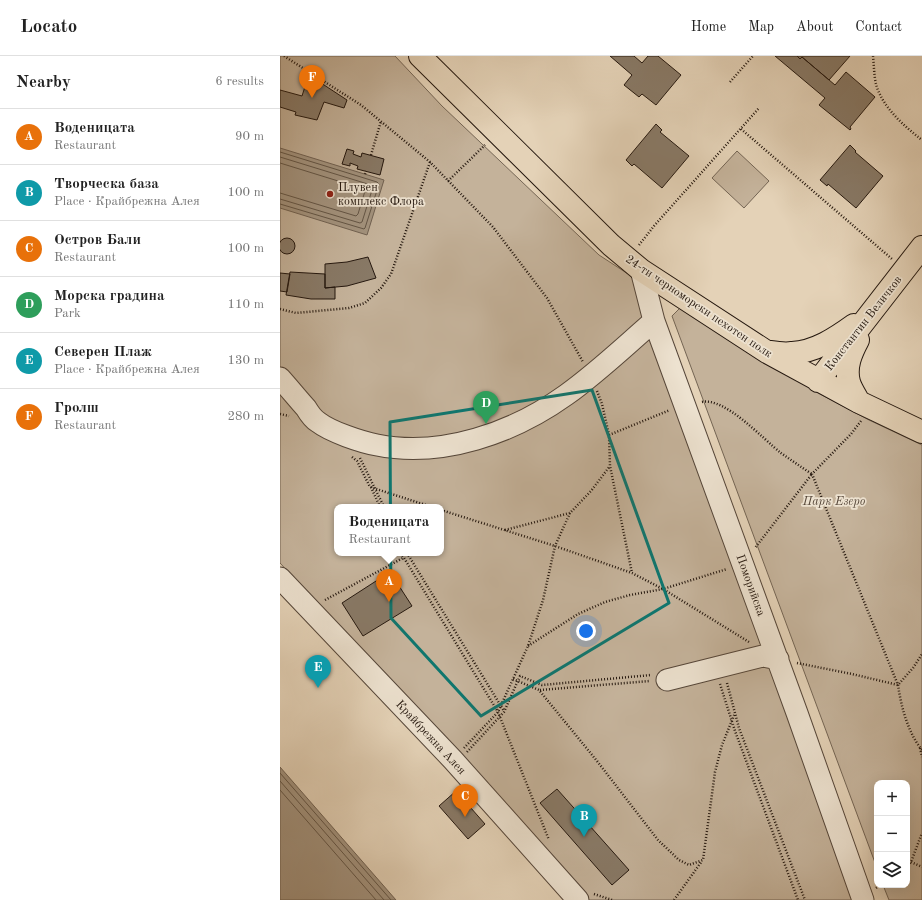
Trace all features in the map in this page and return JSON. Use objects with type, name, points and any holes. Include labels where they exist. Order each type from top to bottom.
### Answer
[{"type":"main road","name":"24-ти черноморски пехотен полк","points":[[420,56],[611,245],[634,265],[767,352],[818,380],[862,408],[922,432]]},
{"type":"main road","name":"Константин Величков","points":[[818,380],[922,247]]},
{"type":"main road","points":[[767,352],[792,353],[808,350],[826,343],[845,332],[870,314]]},
{"type":"main road","points":[[862,408],[849,383],[849,358],[870,314]]},
{"type":"street","name":"Поморийска","points":[[634,265],[778,659],[863,900]]},
{"type":"street","points":[[280,378],[317,422],[344,435],[367,443],[395,448],[417,449],[447,446],[500,430],[532,416],[592,376],[654,321]]},
{"type":"street","name":"Крайбрежна Алея","points":[[280,578],[454,762],[584,895]]},
{"type":"street","points":[[662,677],[763,656],[778,659]]},
{"type":"path","points":[[280,58],[285,56],[361,105],[430,162],[493,227],[547,298],[592,376],[602,404],[609,435],[610,466],[632,573]]},
{"type":"path","points":[[730,82],[752,56]]},
{"type":"path","points":[[873,56],[876,85],[886,104],[901,124],[922,140]]},
{"type":"path","points":[[634,265],[654,226],[759,108]]},
{"type":"path","points":[[371,155],[381,122]]},
{"type":"path","points":[[741,129],[904,270]]},
{"type":"path","points":[[448,181],[497,133]]},
{"type":"path","points":[[280,309],[296,313],[349,308],[365,303],[381,288],[391,274],[430,162]]},
{"type":"path","points":[[609,435],[665,412],[685,406],[704,401],[716,403],[739,417],[781,453],[812,474],[898,685],[905,714],[912,734],[921,749],[922,757]]},
{"type":"path","points":[[528,646],[578,614],[605,602],[630,595],[663,589],[743,564],[812,474],[851,434],[862,408]]},
{"type":"path","points":[[351,456],[356,461],[378,504]]},
{"type":"path","points":[[454,762],[498,712],[528,646],[543,600],[555,546],[570,513],[591,491],[610,466]]},
{"type":"path","points":[[370,487],[423,504]]},
{"type":"path","points":[[444,511],[555,546],[632,573],[663,589],[751,643]]},
{"type":"path","points":[[503,530],[570,513]]},
{"type":"path","points":[[409,556],[504,712]]},
{"type":"path","points":[[309,609],[403,558],[498,712],[550,844]]},
{"type":"path","points":[[898,685],[913,668],[922,654]]},
{"type":"path","points":[[778,659],[898,685]]},
{"type":"path","points":[[718,666],[805,900]]},
{"type":"path","points":[[718,666],[732,721],[798,900]]},
{"type":"path","points":[[454,762],[504,712],[520,676],[542,685],[662,677]]},
{"type":"path","points":[[539,690],[662,677]]},
{"type":"path","points":[[514,679],[539,690],[597,761],[658,840],[678,860],[689,865],[702,860]]},
{"type":"path","points":[[674,900],[702,860],[715,772],[722,745],[735,714]]},
{"type":"path","points":[[922,833],[911,862],[922,867]]},
{"type":"path","points":[[584,895],[595,895],[612,900]]},
{"type":"highlighted area","points":[[592,390],[669,603],[481,716],[391,618],[390,422]]},
{"type":"green space","points":[[280,56],[395,56],[442,106],[599,255],[645,285],[866,900],[587,900],[470,767],[280,563]]},
{"type":"green space","points":[[737,151],[769,181],[744,208],[712,178]]},
{"type":"green space","name":"Парк Езеро","points":[[680,308],[818,393],[869,420],[922,445],[922,900],[889,900],[884,888],[910,888],[910,780],[874,780],[874,860],[672,316]]},
{"type":"water","name":"Плувен комплекс Флора","points":[[280,148],[384,180],[367,235],[280,208]]},
{"type":"water","points":[[280,767],[396,900],[280,900]]},
{"type":"building","points":[[610,56],[634,56],[642,63],[648,56],[658,56],[681,75],[656,105],[642,94],[639,97],[624,85],[632,75]]},
{"type":"building","points":[[775,56],[797,56],[800,59],[802,57],[835,85],[846,72],[875,97],[850,127],[850,130],[819,105],[825,98]]},
{"type":"building","points":[[797,56],[850,56],[829,80],[802,57],[800,59]]},
{"type":"building","points":[[308,77],[321,83],[347,100],[344,108],[324,102],[317,120],[295,115],[296,112],[280,107],[280,90],[302,96]]},
{"type":"building","points":[[656,124],[662,130],[660,132],[689,156],[662,188],[634,164],[632,166],[626,160]]},
{"type":"building","points":[[850,145],[856,151],[855,152],[883,176],[856,208],[828,184],[827,186],[820,180]]},
{"type":"building","points":[[347,149],[354,151],[353,154],[361,157],[362,153],[384,159],[380,175],[357,169],[358,166],[350,163],[350,166],[342,164]]},
{"type":"building","points":[[287,238],[293,240],[295,246],[293,252],[287,254],[281,252],[279,246],[281,240]]},
{"type":"building","points":[[368,257],[376,278],[347,286],[325,288],[325,264],[347,262]]},
{"type":"building","points":[[290,272],[325,274],[325,288],[335,287],[335,299],[311,299],[286,295]]},
{"type":"building","points":[[280,273],[290,274],[287,292],[280,291]]},
{"type":"building","points":[[390,572],[412,606],[363,636],[342,603]]},
{"type":"building","points":[[557,789],[629,870],[612,885],[540,803]]},
{"type":"building","points":[[456,791],[485,824],[468,839],[439,806]]},
{"type":"place","name":"Гролш","points":[[312,98]]},
{"type":"place","name":"Плувен комплекс Флора","points":[[330,194]]},
{"type":"place","name":"Морска градина","points":[[486,424]]},
{"type":"place","name":"Воденицата","points":[[389,602]]},
{"type":"place","name":"Северен Плаж","points":[[318,688]]},
{"type":"place","name":"Остров Бали","points":[[465,817]]},
{"type":"place","name":"Творческа база","points":[[584,837]]}]
